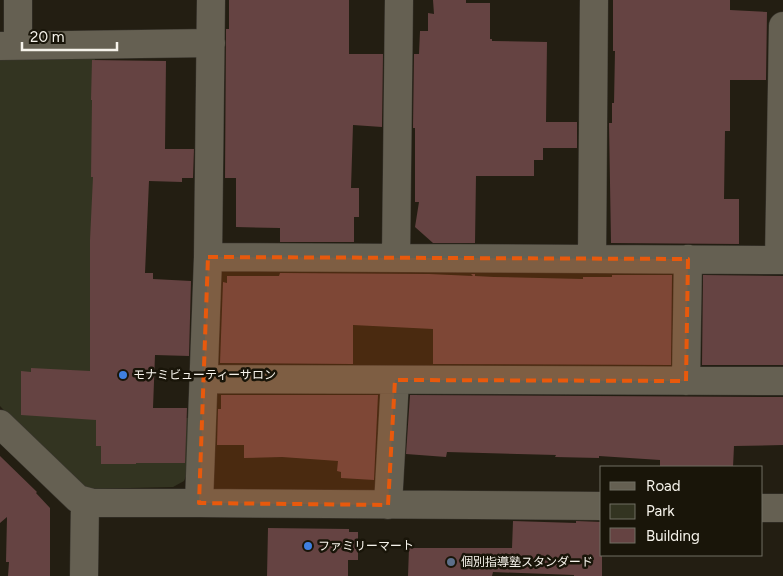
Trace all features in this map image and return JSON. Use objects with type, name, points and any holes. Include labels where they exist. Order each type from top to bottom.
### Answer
[{"type":"street","points":[[18,0],[9,45],[210,43]]},
{"type":"street","points":[[199,503],[208,257],[211,0]]},
{"type":"street","points":[[396,258],[399,0]]},
{"type":"street","points":[[592,259],[594,0]]},
{"type":"street","points":[[208,257],[781,260],[783,26]]},
{"type":"street","points":[[686,381],[688,259]]},
{"type":"street","points":[[204,379],[783,381]]},
{"type":"street","points":[[388,505],[395,380]]},
{"type":"street","points":[[0,424],[78,499],[85,502],[600,506]]},
{"type":"street","points":[[84,576],[85,502]]},
{"type":"street","points":[[763,508],[783,508]]},
{"type":"highlighted area","points":[[208,257],[688,259],[686,381],[395,380],[388,505],[199,503]]},
{"type":"green space","points":[[0,55],[95,55],[90,419],[191,418],[191,465],[184,481],[173,487],[88,489],[65,475],[0,406]]},
{"type":"building","points":[[229,0],[349,0],[349,54],[383,54],[382,127],[353,125],[351,188],[359,188],[359,217],[354,217],[354,242],[280,242],[280,228],[236,227],[236,178],[225,178],[226,29],[229,29]]},
{"type":"building","points":[[433,0],[466,0],[466,3],[490,3],[490,39],[492,41],[547,42],[546,122],[577,122],[577,148],[543,148],[543,160],[534,160],[534,176],[476,176],[475,243],[433,243],[415,227],[419,202],[415,202],[414,54],[419,54],[420,31],[428,31],[428,13],[434,14]]},
{"type":"building","points":[[613,0],[730,0],[730,10],[767,12],[766,80],[730,80],[730,131],[725,131],[724,199],[739,199],[739,244],[611,243],[609,123],[612,123],[612,103],[614,103],[615,51],[613,51]]},
{"type":"building","points":[[92,60],[166,61],[165,149],[194,149],[193,178],[182,178],[182,182],[149,181],[145,273],[153,273],[153,279],[191,281],[189,356],[155,355],[153,408],[187,408],[185,463],[101,464],[101,446],[96,446],[96,420],[21,415],[21,371],[31,372],[31,368],[90,371],[90,240],[93,177],[91,177]]},
{"type":"building","points":[[280,273],[473,276],[471,274],[475,274],[475,276],[494,277],[583,279],[583,277],[612,277],[612,275],[672,275],[671,365],[433,364],[433,329],[353,325],[353,364],[220,363],[223,282],[227,283],[227,276],[279,276]]},
{"type":"building","points":[[703,275],[783,276],[783,365],[702,365]]},
{"type":"building","points":[[221,395],[378,395],[374,480],[341,478],[341,472],[337,471],[338,461],[282,457],[244,458],[244,445],[217,445],[218,409],[221,409]]},
{"type":"building","points":[[410,395],[783,397],[783,445],[734,446],[733,466],[660,466],[660,460],[599,456],[599,458],[555,457],[556,455],[447,452],[446,457],[406,454]]},
{"type":"building","points":[[0,456],[37,492],[50,508],[50,576],[8,576],[9,562],[6,562],[7,517],[0,523]]},
{"type":"building","points":[[513,521],[600,522],[602,576],[493,572],[492,576],[408,576],[409,548],[512,548]]},
{"type":"building","name":"ファミリーマート","points":[[268,528],[349,529],[349,532],[358,532],[358,560],[348,560],[348,576],[267,576]]},
{"type":"place","name":"モナミビューティーサロン","points":[[123,375]]},
{"type":"place","name":"ファミリーマート","points":[[308,546]]},
{"type":"place","name":"個別指導塾スタンダード","points":[[451,562]]}]
